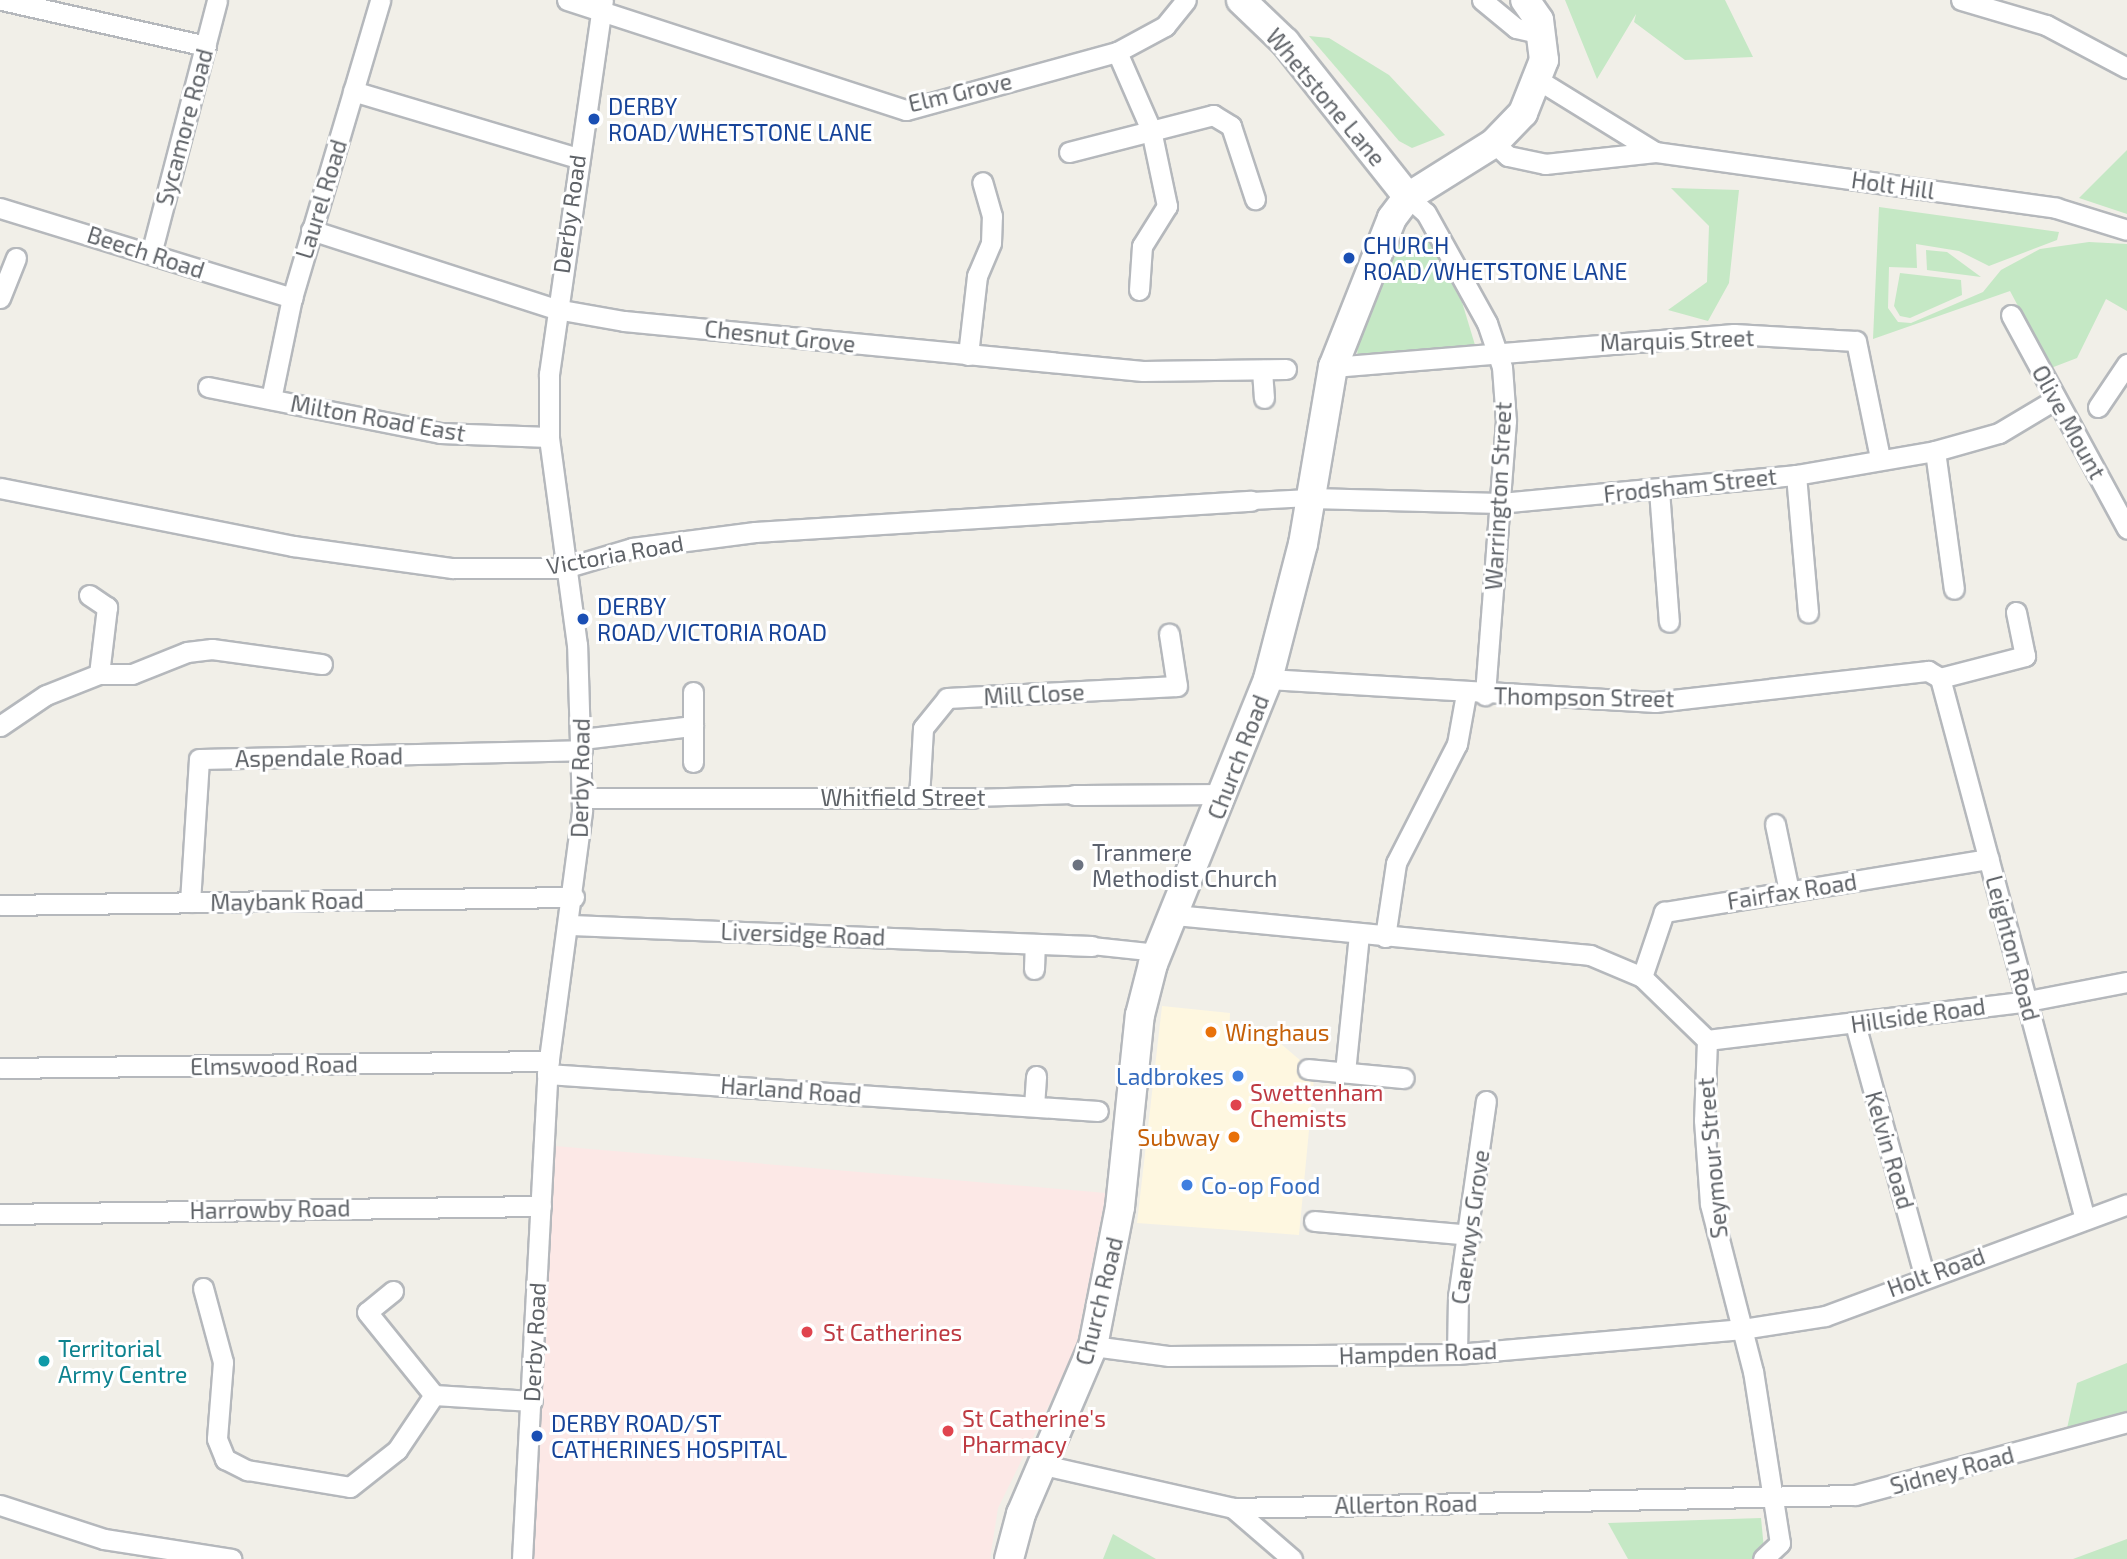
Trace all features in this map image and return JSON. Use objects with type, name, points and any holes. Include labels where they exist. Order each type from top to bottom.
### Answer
[{"type":"main road","name":"Whetstone Lane","points":[[1241,0],[1285,42],[1408,197]]},
{"type":"main road","points":[[1408,197],[1494,143],[1523,113],[1540,80],[1542,34],[1525,0]]},
{"type":"main road","name":"Church Road","points":[[1013,1558],[1044,1465],[1093,1346],[1120,1207],[1140,1015],[1158,953],[1268,679],[1311,498],[1333,367],[1376,247],[1408,197]]},
{"type":"street","points":[[2,0],[206,46]]},
{"type":"street","name":"Sycamore Road","points":[[151,254],[217,0]]},
{"type":"street","name":"Laurel Road","points":[[271,400],[292,298],[380,0]]},
{"type":"street","name":"Elm Grove","points":[[567,0],[602,4],[906,110],[1117,52],[1165,26],[1186,0]]},
{"type":"street","points":[[1482,0],[1516,28],[1542,34]]},
{"type":"street","points":[[1961,0],[2046,24],[2127,68]]},
{"type":"street","name":"Derby Road","points":[[522,1559],[548,1068],[571,925],[582,797],[582,744],[549,437],[556,309],[602,4]]},
{"type":"street","points":[[1117,52],[1151,130],[1167,205],[1142,246],[1139,290]]},
{"type":"street","name":"Holt Hill","points":[[1540,80],[1655,152]]},
{"type":"street","points":[[353,91],[578,158]]},
{"type":"street","points":[[1069,152],[1213,115],[1231,126],[1255,200]]},
{"type":"street","name":"Holt Hill","points":[[1494,143],[1508,156],[1545,164],[1655,152],[2056,208],[2127,230]]},
{"type":"street","points":[[968,355],[977,275],[991,243],[992,216],[982,182]]},
{"type":"street","name":"Warrington Street","points":[[1385,937],[1396,863],[1457,744],[1475,694],[1500,503],[1506,421],[1498,349],[1426,213],[1408,197]]},
{"type":"street","name":"Beech Road","points":[[0,208],[292,298]]},
{"type":"street","name":"Chesnut Grove","points":[[311,230],[556,309],[968,355],[1143,371],[1286,369]]},
{"type":"street","points":[[0,298],[16,258]]},
{"type":"street","name":"Olive Mount","points":[[2011,315],[2127,528]]},
{"type":"street","name":"Marquis Street","points":[[1333,367],[1498,349],[1734,334],[1856,341],[1880,458]]},
{"type":"street","points":[[2098,407],[2127,364]]},
{"type":"street","points":[[1262,370],[1264,398]]},
{"type":"street","name":"Milton Road East","points":[[208,387],[440,433],[549,437]]},
{"type":"street","name":"Frodsham Street","points":[[1311,498],[1500,503],[1796,475],[1880,458],[1935,452],[1999,433],[2056,400]]},
{"type":"street","points":[[1935,452],[1954,589]]},
{"type":"street","points":[[1796,475],[1808,612]]},
{"type":"street","name":"Victoria Road","points":[[0,488],[293,546],[452,568],[565,568],[632,548],[754,531],[1193,496],[1251,501]]},
{"type":"street","points":[[1659,490],[1669,622]]},
{"type":"street","points":[[1251,501],[1311,498]]},
{"type":"street","points":[[89,595],[107,607],[99,674]]},
{"type":"street","points":[[1940,678],[2025,656],[2016,612]]},
{"type":"street","name":"Mill Close","points":[[919,798],[923,727],[947,698],[1177,686],[1169,634]]},
{"type":"street","points":[[0,726],[46,695],[99,674],[132,674],[212,649],[322,664]]},
{"type":"street","name":"Thompson Street","points":[[1268,679],[1475,694],[1655,702],[1928,671],[1940,678]]},
{"type":"street","name":"Leighton Road","points":[[1940,678],[2085,1219]]},
{"type":"street","points":[[693,692],[693,762]]},
{"type":"street","points":[[582,744],[693,726]]},
{"type":"street","name":"Aspendale Road","points":[[190,902],[199,759],[582,744]]},
{"type":"street","name":"Whitfield Street","points":[[582,797],[919,798],[1224,794]]},
{"type":"street","points":[[1775,824],[1789,891]]},
{"type":"street","name":"Fairfax Road","points":[[1642,977],[1664,912],[1989,859]]},
{"type":"street","name":"Maybank Road","points":[[0,905],[574,897]]},
{"type":"street","points":[[1175,915],[1590,955],[1642,977],[1707,1040]]},
{"type":"street","name":"Liversidge Road","points":[[571,925],[1092,946]]},
{"type":"street","points":[[1345,1072],[1359,934]]},
{"type":"street","points":[[1034,969],[1035,944]]},
{"type":"street","points":[[1092,946],[1158,953]]},
{"type":"street","name":"Hillside Road","points":[[1707,1040],[2028,1001],[2127,982]]},
{"type":"street","name":"Kelvin Road","points":[[1855,1024],[1924,1275]]},
{"type":"street","name":"Seymour Street","points":[[1707,1040],[1704,1120],[1710,1204],[1724,1278],[1743,1329],[1780,1543],[1763,1559]]},
{"type":"street","name":"Elmswood Road","points":[[0,1068],[548,1068]]},
{"type":"street","name":"Harland Road","points":[[548,1068],[1098,1111]]},
{"type":"street","points":[[1308,1069],[1404,1078]]},
{"type":"street","points":[[1034,1106],[1036,1076]]},
{"type":"street","name":"Caerwys Grove","points":[[1457,1354],[1486,1101]]},
{"type":"street","points":[[1098,1111],[1128,1113]]},
{"type":"street","name":"Holt Road","points":[[1743,1329],[1825,1315],[1924,1275],[2127,1204]]},
{"type":"street","name":"Harrowby Road","points":[[0,1214],[541,1206]]},
{"type":"street","points":[[1314,1221],[1470,1236]]},
{"type":"street","points":[[203,1288],[223,1362],[217,1439],[225,1459],[247,1470],[350,1487],[397,1450],[434,1395]]},
{"type":"street","points":[[393,1291],[367,1312],[434,1395],[531,1401]]},
{"type":"street","name":"Hampden Road","points":[[1093,1346],[1169,1356],[1457,1354],[1743,1329]]},
{"type":"street","name":"Sidney Road","points":[[1773,1497],[1855,1495],[2127,1422]]},
{"type":"street","name":"Allerton Road","points":[[1044,1465],[1233,1508],[1773,1497]]},
{"type":"street","points":[[0,1505],[104,1539],[231,1559]]},
{"type":"street","points":[[1233,1508],[1292,1559]]},
{"type":"shaded area","points":[[1162,1006],[1230,1013],[1229,1039],[1280,1043],[1301,1061],[1300,1077],[1314,1078],[1299,1235],[1137,1223]]},
{"type":"shaded area","name":"St Catherines","points":[[543,1145],[1106,1193],[1075,1352],[998,1508],[990,1559],[530,1559]]},
{"type":"green space","points":[[1565,0],[1725,0],[1753,57],[1685,60],[1634,22],[1636,14],[1597,79]]},
{"type":"green space","points":[[1309,36],[1329,38],[1389,75],[1445,135],[1412,148],[1399,141]]},
{"type":"green space","points":[[2127,150],[2127,214],[2079,198]]},
{"type":"green space","points":[[1671,188],[1739,190],[1729,283],[1708,321],[1668,310],[1707,282],[1709,226]]},
{"type":"green space","points":[[1879,207],[2059,232],[2057,240],[1989,266],[1959,251],[1916,244],[1917,268],[1889,267],[1888,308],[1898,322],[1911,323],[1983,292],[2001,270],[2040,249],[2089,242],[2127,244],[2127,311],[2106,299],[2077,358],[2051,368],[2010,291],[1873,339]]},
{"type":"green space","points":[[1408,236],[1426,236],[1462,302],[1475,345],[1357,361],[1358,334],[1396,243]]},
{"type":"green space","points":[[1926,250],[1947,252],[1981,277],[1927,270]]},
{"type":"green space","points":[[1900,273],[1961,280],[1962,295],[1910,318],[1900,316],[1894,306]]},
{"type":"green space","points":[[2127,1363],[2127,1416],[2066,1433],[2077,1383]]},
{"type":"green space","points":[[1761,1518],[1764,1549],[1753,1559],[1628,1559],[1608,1523]]},
{"type":"green space","points":[[1113,1534],[1156,1559],[1103,1559]]},
{"type":"green space","points":[[2127,1539],[2127,1559],[2073,1559]]},
{"type":"place","name":"DERBY ROAD/WHETSTONE LANE","points":[[594,119]]},
{"type":"place","name":"CHURCH ROAD/WHETSTONE LANE","points":[[1349,258]]},
{"type":"place","name":"DERBY ROAD/VICTORIA ROAD","points":[[583,619]]},
{"type":"place","name":"Tranmere Methodist Church","points":[[1078,865]]},
{"type":"place","name":"Winghaus","points":[[1211,1032]]},
{"type":"place","name":"Ladbrokes","points":[[1238,1076]]},
{"type":"place","name":"Swettenham Chemists","points":[[1236,1105]]},
{"type":"place","name":"Subway","points":[[1234,1137]]},
{"type":"place","name":"Co-op Food","points":[[1187,1185]]},
{"type":"place","name":"St Catherines","points":[[807,1332]]},
{"type":"place","name":"Territorial Army Centre","points":[[44,1361]]},
{"type":"place","name":"St Catherine's Pharmacy","points":[[948,1431]]},
{"type":"place","name":"DERBY ROAD/ST CATHERINES HOSPITAL","points":[[537,1436]]}]
